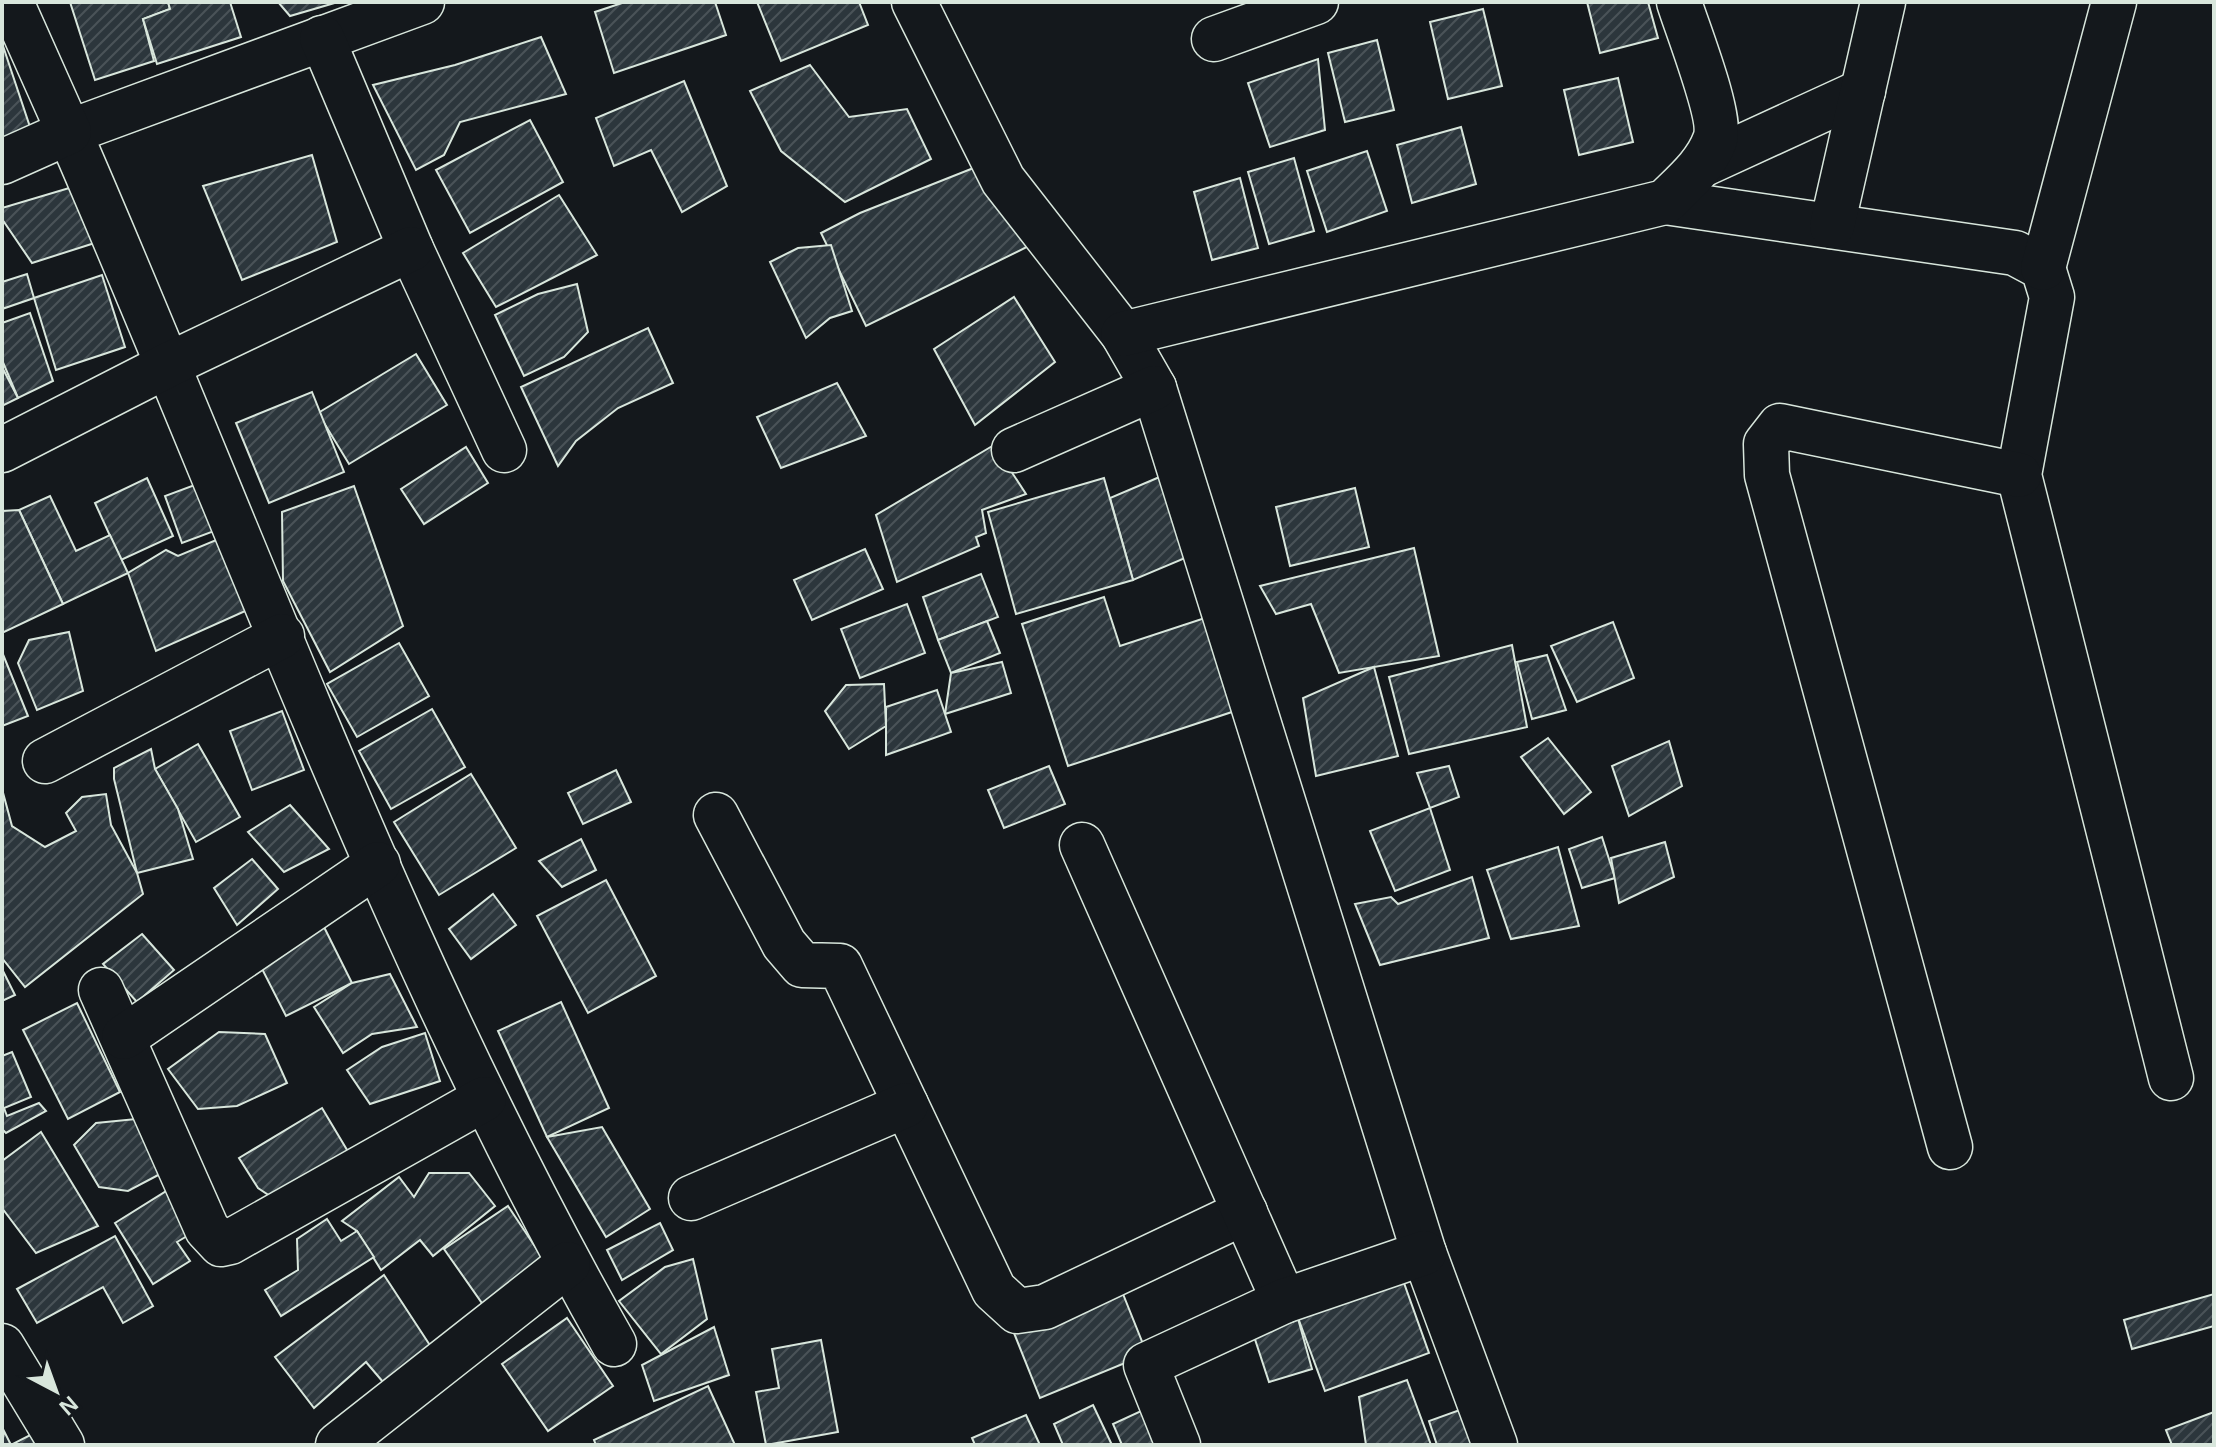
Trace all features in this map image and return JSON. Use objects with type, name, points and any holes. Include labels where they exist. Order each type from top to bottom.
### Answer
[{"type":"street","points":[[11,2],[170,364],[378,864],[484,1099],[568,1264],[614,1344]]},
{"type":"street","points":[[2,162],[69,132],[422,2]]},
{"type":"street","points":[[914,2],[1003,180],[1123,334],[1154,388],[1424,1253],[1495,1445]]},
{"type":"street","points":[[1214,39],[1316,2]]},
{"type":"street","points":[[1665,202],[1702,165],[1717,137],[1716,115],[1679,2]]},
{"type":"street","points":[[1832,226],[1883,2]]},
{"type":"street","points":[[2114,2],[2043,268],[2052,297],[2019,475],[2171,1078]]},
{"type":"street","points":[[322,38],[411,249],[504,450]]},
{"type":"street","points":[[1702,165],[1863,91]]},
{"type":"street","points":[[1123,334],[1665,202],[2015,253],[2043,268]]},
{"type":"street","points":[[2,450],[170,364],[411,249]]},
{"type":"street","points":[[1014,450],[1154,388]]},
{"type":"street","points":[[1950,1147],[1767,475],[1766,444],[1780,426],[2019,475]]},
{"type":"street","points":[[45,761],[282,636]]},
{"type":"street","points":[[716,815],[784,944],[802,965],[840,966],[994,1290],[1017,1311],[1045,1307],[1245,1212]]},
{"type":"street","points":[[1082,845],[1284,1301]]},
{"type":"street","points":[[124,1037],[378,864]]},
{"type":"street","points":[[101,990],[207,1229],[221,1244],[230,1242],[484,1099]]},
{"type":"street","points":[[691,1198],[906,1105]]},
{"type":"street","points":[[1178,1445],[1146,1365],[1284,1301],[1424,1253]]},
{"type":"street","points":[[338,1445],[568,1264]]},
{"type":"street","points":[[2,1346],[62,1445]]},
{"type":"building","points":[[70,2],[168,2],[170,9],[143,19],[154,61],[95,80]]},
{"type":"building","points":[[168,2],[230,2],[241,37],[157,64],[143,19],[170,9]]},
{"type":"building","points":[[278,2],[338,2],[290,16]]},
{"type":"building","points":[[625,2],[715,2],[726,35],[614,73],[595,12]]},
{"type":"building","points":[[757,2],[859,2],[868,25],[781,61]]},
{"type":"building","points":[[1587,2],[1648,2],[1658,38],[1600,53]]},
{"type":"building","points":[[1483,9],[1502,86],[1448,99],[1430,22]]},
{"type":"building","points":[[541,37],[566,94],[460,122],[444,155],[416,170],[373,85],[455,65]]},
{"type":"building","points":[[1377,40],[1394,110],[1345,122],[1328,53]]},
{"type":"building","points":[[2,43],[33,136],[2,147]]},
{"type":"building","points":[[1318,59],[1325,130],[1270,147],[1248,83]]},
{"type":"building","points":[[810,65],[849,117],[907,109],[931,159],[845,202],[781,151],[750,91]]},
{"type":"building","points":[[1618,78],[1633,142],[1579,155],[1564,90]]},
{"type":"building","points":[[684,81],[727,186],[682,212],[651,150],[614,166],[596,118]]},
{"type":"building","points":[[530,120],[563,182],[470,233],[436,170]]},
{"type":"building","points":[[1461,127],[1476,184],[1412,203],[1397,145]]},
{"type":"building","points":[[1367,151],[1387,211],[1327,232],[1307,171]]},
{"type":"building","points":[[312,155],[337,242],[242,280],[203,186]]},
{"type":"building","points":[[1294,158],[1314,231],[1269,244],[1248,172]]},
{"type":"building","points":[[976,167],[1033,244],[866,326],[821,233],[860,213]]},
{"type":"building","points":[[1240,178],[1258,248],[1212,260],[1194,192]]},
{"type":"building","points":[[86,183],[104,240],[32,263],[2,219],[2,208]]},
{"type":"building","points":[[559,195],[597,255],[496,307],[463,253]]},
{"type":"building","points":[[831,245],[852,311],[830,318],[806,338],[770,262],[798,248]]},
{"type":"building","points":[[27,274],[34,298],[2,309],[2,282]]},
{"type":"building","points":[[102,275],[125,347],[56,370],[34,298]]},
{"type":"building","points":[[577,284],[588,332],[564,357],[524,376],[495,315],[538,294]]},
{"type":"building","points":[[1014,297],[1055,362],[975,425],[934,349]]},
{"type":"building","points":[[30,313],[53,381],[18,398],[2,360],[2,323]]},
{"type":"building","points":[[648,328],[673,383],[618,408],[576,441],[558,466],[521,387]]},
{"type":"building","points":[[416,354],[447,405],[349,464],[318,413]]},
{"type":"building","points":[[2,367],[18,398],[2,406]]},
{"type":"building","points":[[837,383],[866,436],[781,468],[757,417]]},
{"type":"building","points":[[312,392],[344,472],[269,503],[236,423]]},
{"type":"building","points":[[994,445],[1026,494],[982,510],[986,533],[976,537],[979,546],[897,582],[876,515]]},
{"type":"building","points":[[466,447],[488,483],[424,524],[401,489]]},
{"type":"building","points":[[1169,473],[1190,556],[1133,580],[1110,498]]},
{"type":"building","points":[[147,478],[173,536],[121,560],[95,503]]},
{"type":"building","points":[[1104,478],[1133,580],[1016,614],[988,512]]},
{"type":"building","points":[[200,483],[217,530],[182,543],[165,496]]},
{"type":"building","points":[[354,486],[403,626],[330,672],[283,581],[282,512]]},
{"type":"building","points":[[1355,488],[1369,547],[1290,566],[1276,507]]},
{"type":"building","points":[[50,496],[76,551],[110,535],[128,573],[63,604],[19,510]]},
{"type":"building","points":[[19,510],[63,604],[2,633],[2,511]]},
{"type":"building","points":[[221,538],[252,608],[156,651],[128,573],[166,550],[178,556]]},
{"type":"building","points":[[1414,548],[1439,656],[1339,673],[1311,604],[1276,614],[1260,586]]},
{"type":"building","points":[[865,549],[883,589],[812,620],[794,580]]},
{"type":"building","points":[[981,574],[998,617],[938,640],[923,597]]},
{"type":"building","points":[[1104,597],[1120,646],[1214,615],[1244,708],[1068,766],[1022,624]]},
{"type":"building","points":[[907,604],[925,653],[860,678],[841,629]]},
{"type":"building","points":[[987,621],[1000,653],[951,673],[938,640]]},
{"type":"building","points":[[1613,622],[1634,678],[1577,702],[1551,646]]},
{"type":"building","points":[[69,632],[83,691],[37,710],[18,663],[29,640]]},
{"type":"building","points":[[399,643],[429,696],[357,737],[327,684]]},
{"type":"building","points":[[1512,645],[1527,727],[1409,754],[1389,677]]},
{"type":"building","points":[[2,652],[28,716],[2,726]]},
{"type":"building","points":[[1547,655],[1566,710],[1532,719],[1517,662]]},
{"type":"building","points":[[1002,662],[1011,693],[945,714],[951,673]]},
{"type":"building","points":[[1374,667],[1398,756],[1316,776],[1303,698]]},
{"type":"building","points":[[884,684],[886,726],[849,749],[825,711],[846,685]]},
{"type":"building","points":[[937,690],[951,732],[886,755],[886,707]]},
{"type":"building","points":[[432,709],[465,767],[391,809],[359,751]]},
{"type":"building","points":[[282,711],[304,770],[252,790],[230,731]]},
{"type":"building","points":[[1548,738],[1591,792],[1564,814],[1521,757]]},
{"type":"building","points":[[1669,741],[1682,786],[1629,816],[1612,766]]},
{"type":"building","points":[[198,744],[240,817],[196,842],[155,769]]},
{"type":"building","points":[[151,749],[155,769],[178,809],[193,859],[137,873],[114,768]]},
{"type":"building","points":[[1049,766],[1065,804],[1004,828],[988,790]]},
{"type":"building","points":[[1449,766],[1459,797],[1430,808],[1417,773]]},
{"type":"building","points":[[616,770],[631,802],[583,824],[568,793]]},
{"type":"building","points":[[471,774],[516,848],[439,895],[394,822]]},
{"type":"building","points":[[2,789],[12,826],[45,847],[76,831],[66,813],[82,797],[106,794],[111,825],[137,873],[143,894],[25,987],[2,958]]},
{"type":"building","points":[[290,805],[329,849],[284,872],[248,832]]},
{"type":"building","points":[[1430,808],[1450,870],[1395,891],[1370,831]]},
{"type":"building","points":[[1602,837],[1615,878],[1582,888],[1569,849]]},
{"type":"building","points":[[581,839],[596,870],[562,887],[539,861]]},
{"type":"building","points":[[1665,842],[1674,877],[1619,903],[1611,858]]},
{"type":"building","points":[[1558,847],[1579,926],[1511,939],[1487,870]]},
{"type":"building","points":[[252,859],[278,889],[237,925],[214,888]]},
{"type":"building","points":[[1472,877],[1489,938],[1380,965],[1355,904],[1391,897],[1398,904]]},
{"type":"building","points":[[606,880],[656,976],[588,1013],[537,916]]},
{"type":"building","points":[[493,894],[516,925],[471,959],[449,929]]},
{"type":"building","points":[[323,925],[352,983],[286,1016],[257,959]]},
{"type":"building","points":[[142,934],[174,970],[137,1002],[103,964]]},
{"type":"building","points":[[2,969],[15,995],[2,1001]]},
{"type":"building","points":[[390,974],[417,1027],[372,1034],[343,1053],[314,1007],[352,983]]},
{"type":"building","points":[[561,1002],[609,1108],[547,1137],[498,1031]]},
{"type":"building","points":[[77,1003],[120,1092],[68,1119],[23,1030]]},
{"type":"building","points":[[219,1032],[265,1034],[287,1083],[237,1106],[198,1109],[168,1069]]},
{"type":"building","points":[[425,1033],[440,1081],[370,1104],[347,1070],[382,1047]]},
{"type":"building","points":[[12,1052],[31,1097],[4,1108],[7,1116],[39,1103],[46,1111],[6,1133],[2,1129],[2,1056]]},
{"type":"building","points":[[322,1108],[356,1165],[285,1206],[258,1188],[239,1158]]},
{"type":"building","points":[[136,1119],[164,1172],[128,1191],[99,1187],[74,1145],[96,1123]]},
{"type":"building","points":[[602,1127],[650,1209],[606,1237],[547,1137]]},
{"type":"building","points":[[41,1132],[98,1226],[36,1253],[2,1208],[2,1161]]},
{"type":"building","points":[[429,1173],[469,1173],[495,1206],[433,1256],[420,1240],[381,1270],[357,1231],[342,1221],[399,1177],[414,1197]]},
{"type":"building","points":[[168,1190],[194,1232],[177,1242],[190,1261],[153,1284],[115,1223]]},
{"type":"building","points":[[508,1206],[546,1263],[484,1306],[444,1249]]},
{"type":"building","points":[[327,1219],[341,1241],[357,1231],[374,1257],[281,1316],[265,1290],[298,1270],[297,1239]]},
{"type":"building","points":[[660,1223],[673,1250],[622,1280],[607,1250]]},
{"type":"building","points":[[115,1236],[153,1306],[123,1323],[103,1287],[37,1323],[17,1289]]},
{"type":"building","points":[[693,1259],[707,1319],[661,1354],[619,1301],[665,1267]]},
{"type":"building","points":[[1399,1269],[1429,1353],[1325,1391],[1297,1315]]},
{"type":"building","points":[[384,1275],[435,1353],[389,1389],[366,1362],[314,1408],[275,1357]]},
{"type":"building","points":[[1119,1284],[1147,1354],[1040,1398],[1012,1328]]},
{"type":"building","points":[[2214,1294],[2214,1326],[2132,1349],[2124,1320]]},
{"type":"building","points":[[1297,1315],[1312,1369],[1269,1382],[1249,1321]]},
{"type":"building","points":[[567,1318],[613,1386],[548,1431],[502,1364]]},
{"type":"building","points":[[714,1327],[729,1375],[654,1401],[642,1365]]},
{"type":"building","points":[[821,1340],[838,1432],[766,1445],[756,1392],[779,1388],[772,1349]]},
{"type":"building","points":[[1407,1380],[1431,1445],[1366,1445],[1359,1397]]},
{"type":"building","points":[[708,1386],[735,1445],[596,1445],[594,1440]]},
{"type":"building","points":[[1093,1405],[1112,1445],[1063,1445],[1054,1424]]},
{"type":"building","points":[[1154,1405],[1171,1445],[1122,1445],[1113,1424]]},
{"type":"building","points":[[1468,1407],[1481,1445],[1437,1445],[1429,1421]]},
{"type":"building","points":[[2214,1412],[2214,1445],[2172,1445],[2166,1430]]},
{"type":"building","points":[[1026,1415],[1040,1445],[975,1445],[972,1438]]},
{"type":"building","points":[[40,1430],[48,1445],[11,1445]]},
{"type":"building","points":[[4,1431],[11,1445],[2,1445]]}]
